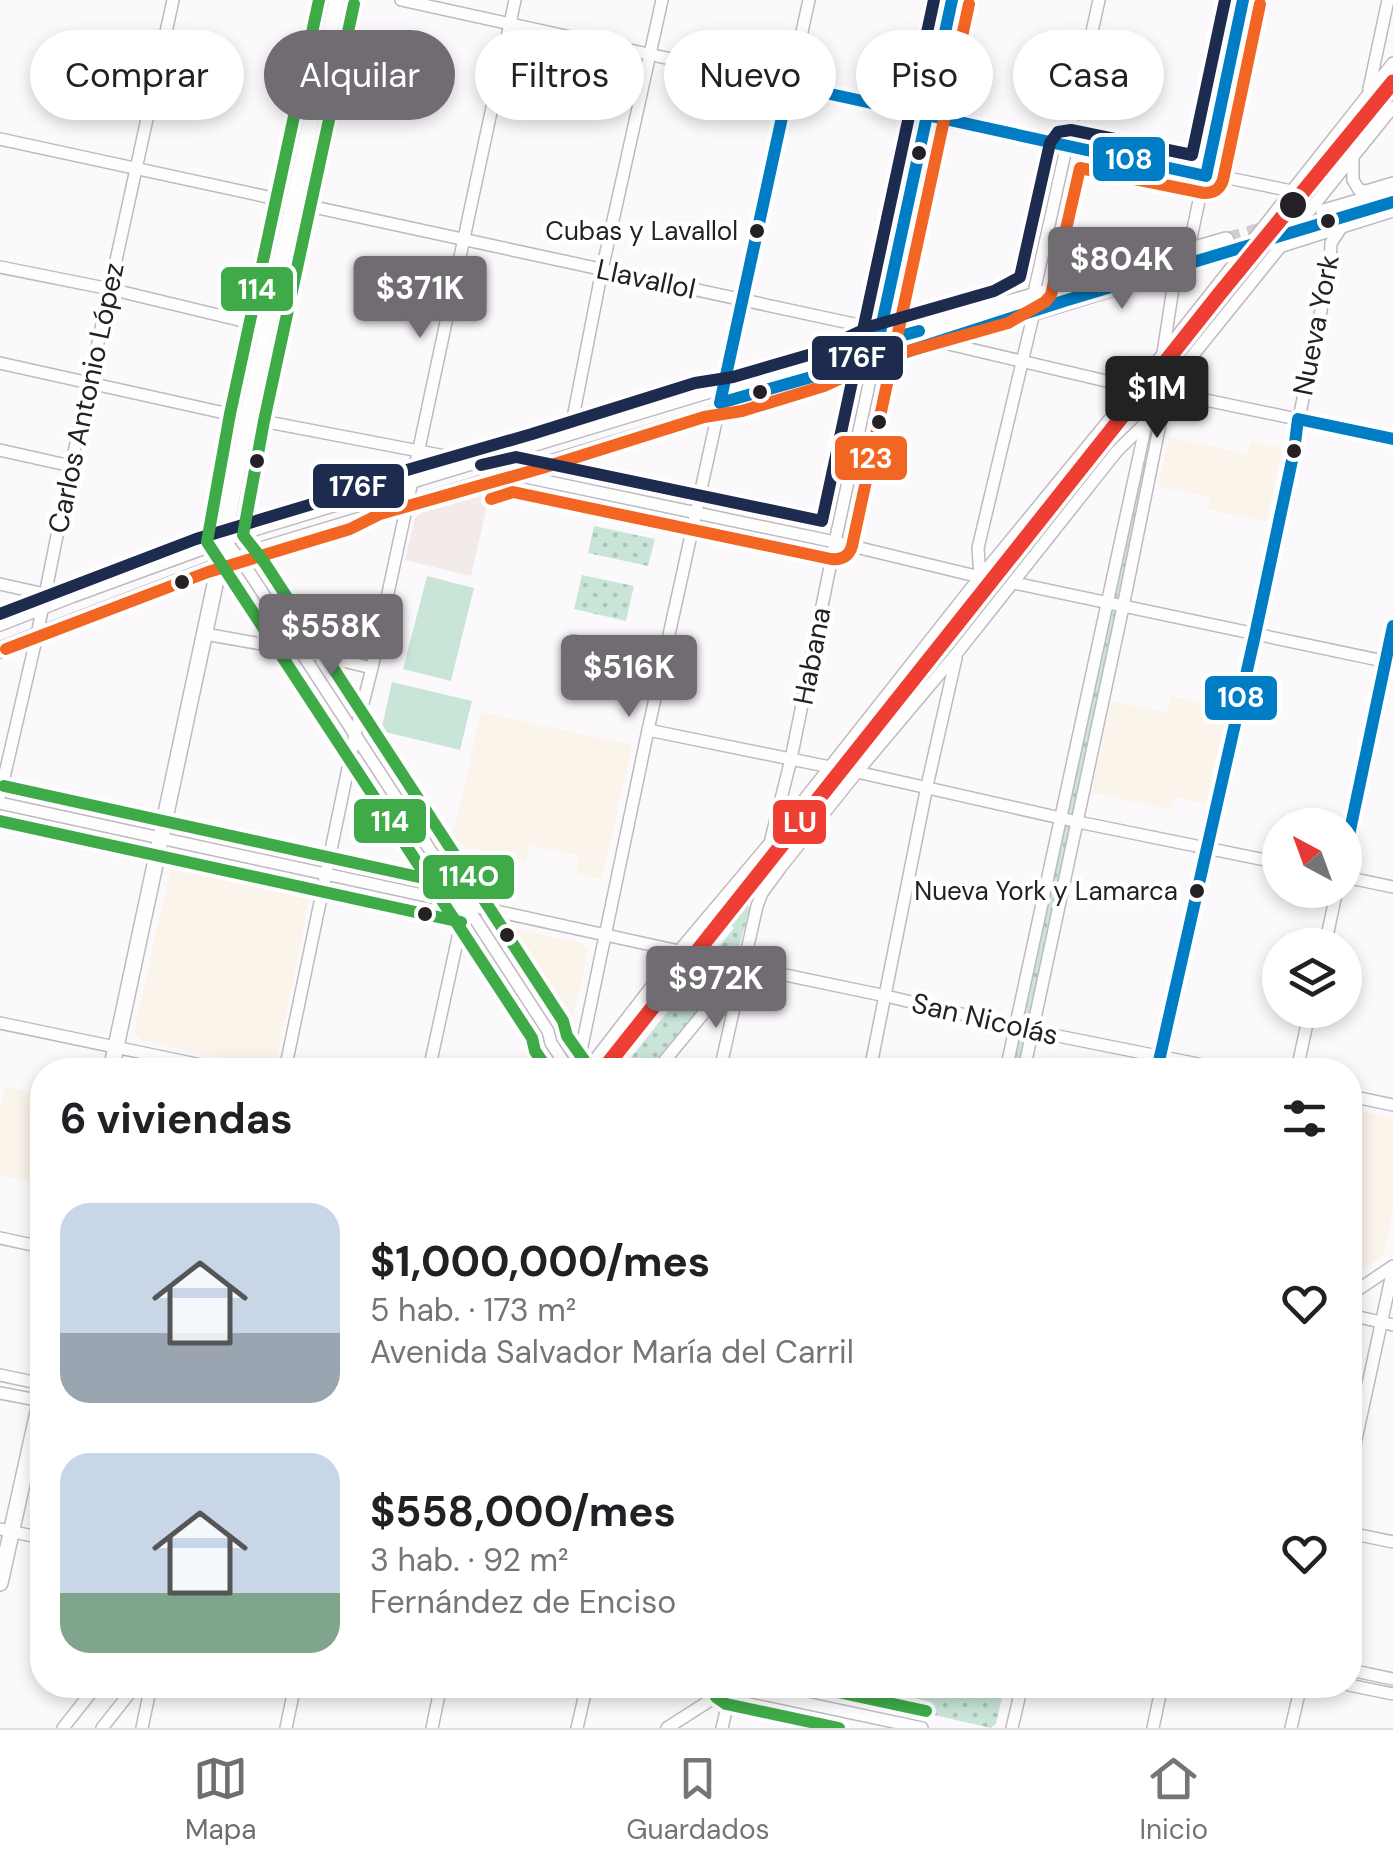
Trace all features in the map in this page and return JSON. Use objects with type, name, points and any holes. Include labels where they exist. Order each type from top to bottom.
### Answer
[{"type":"main road","points":[[114,1058],[338,0]]},
{"type":"main road","points":[[1331,221],[1393,192]]},
{"type":"main road","points":[[1331,221],[1393,202]]},
{"type":"main road","points":[[0,623],[49,599],[224,538],[879,338],[1228,246],[854,371],[240,558],[0,650]]},
{"type":"main road","points":[[0,1582],[5,1530],[30,1439]]},
{"type":"street","name":"Carlos Antonio López","points":[[0,795],[49,599],[71,466],[173,0]]},
{"type":"street","points":[[402,0],[664,57]]},
{"type":"street","points":[[287,1058],[515,0]]},
{"type":"street","points":[[570,433],[662,0]]},
{"type":"street","points":[[802,30],[809,0]]},
{"type":"street","name":"Habana","points":[[945,30],[952,0]]},
{"type":"street","points":[[1035,288],[1099,0]]},
{"type":"street","points":[[1001,307],[1035,288],[1187,243],[1194,232],[1243,0]]},
{"type":"street","points":[[1368,94],[1388,0]]},
{"type":"street","points":[[597,1058],[1393,63]]},
{"type":"street","points":[[723,1058],[762,893],[1117,452],[1168,398],[1185,365],[1393,107]]},
{"type":"street","points":[[579,1058],[782,120]]},
{"type":"street","name":"Habana","points":[[770,843],[792,759],[925,120]]},
{"type":"street","points":[[945,120],[1292,191]]},
{"type":"street","name":"Llavallol","points":[[0,139],[868,327],[879,338]]},
{"type":"street","points":[[1353,159],[1356,187],[1363,191],[1393,183]]},
{"type":"street","points":[[1279,247],[1331,221],[1393,212]]},
{"type":"street","name":"Nueva York","points":[[1159,1058],[1294,450],[1330,266],[1331,221]]},
{"type":"street","points":[[0,267],[268,326]]},
{"type":"street","points":[[980,577],[978,548],[1034,312],[1055,311],[1164,279],[1172,285],[1173,292],[1163,353]]},
{"type":"street","points":[[938,342],[1136,388]]},
{"type":"street","points":[[0,363],[247,418],[474,462]]},
{"type":"street","points":[[1168,398],[1393,439]]},
{"type":"street","points":[[1027,1058],[1168,398]]},
{"type":"street","points":[[1009,1058],[1146,423]]},
{"type":"street","points":[[0,450],[71,466]]},
{"type":"street","points":[[512,474],[835,542],[980,577]]},
{"type":"street","points":[[224,538],[466,904],[561,1058]]},
{"type":"street","points":[[1014,582],[1389,662]]},
{"type":"street","points":[[0,584],[49,599]]},
{"type":"street","points":[[1356,808],[1389,662],[1393,626]]},
{"type":"street","points":[[204,634],[372,668]]},
{"type":"street","points":[[873,1058],[957,653]]},
{"type":"street","points":[[648,730],[830,768]]},
{"type":"street","points":[[857,772],[1262,859]]},
{"type":"street","points":[[0,803],[680,951]]},
{"type":"street","points":[[1362,881],[1393,887]]},
{"type":"street","points":[[433,1058],[466,904]]},
{"type":"street","points":[[668,1058],[742,966]]},
{"type":"street","name":"San Nicolás","points":[[742,966],[1174,1058]]},
{"type":"street","points":[[0,1023],[168,1058]]},
{"type":"street","points":[[1300,1058],[1306,1028]]},
{"type":"street","points":[[548,1031],[569,1058]]},
{"type":"street","points":[[1362,1099],[1393,1105]]},
{"type":"street","points":[[0,1238],[30,1245]]},
{"type":"street","points":[[1362,1287],[1393,1268]]},
{"type":"street","points":[[1362,1421],[1387,1324],[1393,1268]]},
{"type":"street","points":[[1362,1318],[1387,1324]]},
{"type":"street","points":[[0,1375],[30,1389]]},
{"type":"street","points":[[0,1393],[30,1394]]},
{"type":"street","points":[[5,1530],[30,1535]]},
{"type":"street","points":[[1362,1536],[1393,1542]]},
{"type":"street","points":[[1362,1673],[1393,1680]]},
{"type":"street","points":[[1362,1688],[1393,1694]]},
{"type":"street","points":[[63,1728],[87,1698]]},
{"type":"street","points":[[102,1728],[126,1698]]},
{"type":"street","points":[[142,1728],[148,1698]]},
{"type":"street","points":[[286,1728],[292,1698]]},
{"type":"street","points":[[432,1728],[439,1698]]},
{"type":"street","points":[[578,1728],[584,1698]]},
{"type":"street","points":[[667,1728],[711,1698]]},
{"type":"street","points":[[722,1728],[726,1698]]},
{"type":"street","points":[[773,1698],[862,1722],[922,1728]]},
{"type":"street","points":[[1012,1728],[1019,1698]]},
{"type":"street","points":[[1152,1728],[1159,1698]]},
{"type":"street","points":[[1291,1728],[1298,1698]]},
{"type":"shaded area","points":[[1169,437],[1247,454],[1251,441],[1282,448],[1266,522],[1207,509],[1210,497],[1158,486]]},
{"type":"shaded area","points":[[490,493],[471,576],[405,560],[415,518],[421,513]]},
{"type":"shaded area","points":[[1172,696],[1227,708],[1206,804],[1175,797],[1171,810],[1092,792],[1111,701],[1167,712]]},
{"type":"shaded area","points":[[481,712],[632,745],[602,879],[576,874],[580,856],[530,845],[526,861],[451,844]]},
{"type":"shaded area","points":[[180,857],[307,889],[310,895],[278,1058],[220,1058],[140,1040],[134,1032],[172,862]]},
{"type":"shaded area","points":[[504,927],[583,943],[588,951],[570,1032],[560,1030],[500,933]]},
{"type":"shaded area","points":[[6,1087],[30,1092],[30,1181],[0,1175],[0,1111]]},
{"type":"shaded area","points":[[1362,1112],[1393,1118],[1393,1209],[1383,1256],[1362,1269]]},
{"type":"green space","points":[[1139,461],[1153,464],[1027,1058],[1009,1058]]},
{"type":"green space","points":[[594,526],[655,539],[648,566],[588,553]]},
{"type":"green space","points":[[582,575],[634,586],[626,621],[574,609]]},
{"type":"green space","points":[[427,576],[474,588],[451,681],[403,669]]},
{"type":"green space","points":[[570,633],[634,647],[628,673],[564,659]]},
{"type":"green space","points":[[392,682],[472,701],[460,750],[381,731]]},
{"type":"green space","points":[[747,905],[750,908],[737,954],[726,976],[660,1058],[631,1058],[734,928],[730,924]]},
{"type":"green space","points":[[859,1698],[1002,1698],[996,1724],[991,1728]]},
{"type":"tunnel","points":[[1226,240],[1324,212]]},
{"type":"tunnel","points":[[1229,252],[1327,222]]},
{"type":"transit line","name":"114","points":[[319,0],[230,414],[207,542],[532,1038],[540,1058]]},
{"type":"transit line","name":"176F","points":[[481,465],[516,457],[822,521],[934,0]]},
{"type":"transit line","name":"108","points":[[919,331],[878,342],[952,0]]},
{"type":"transit line","name":"176F","points":[[0,614],[196,539],[339,496],[369,481],[695,383],[733,377],[812,354],[872,326],[994,291],[1020,277],[1050,143],[1058,132],[1071,130],[1192,155],[1225,0]]},
{"type":"transit line","name":"108","points":[[1243,0],[1206,176],[789,85],[720,403],[875,362],[1393,202]]},
{"type":"transit line","name":"114O","points":[[354,4],[243,535],[563,1021],[567,1036],[583,1058]]},
{"type":"transit line","name":"123","points":[[491,499],[513,492],[831,559],[847,555],[969,4]]},
{"type":"transit line","name":"123","points":[[6,649],[208,572],[350,529],[380,514],[704,417],[742,411],[824,386],[884,358],[1008,323],[1051,295],[1080,168],[1204,193],[1220,186],[1260,4]]},
{"type":"transit line","name":"LU","points":[[613,1058],[1221,292],[1393,82]]},
{"type":"transit line","name":"108","points":[[1160,1058],[1255,635],[1298,419],[1393,439]]},
{"type":"transit line","name":"108","points":[[1355,808],[1393,626]]},
{"type":"transit line","name":"114O","points":[[4,786],[469,888]]},
{"type":"transit line","name":"114","points":[[0,821],[461,922]]},
{"type":"transit line","name":"114","points":[[717,1698],[726,1704],[839,1728]]},
{"type":"transit line","name":"114O","points":[[866,1698],[926,1711]]},
{"type":"place","name":"Cubas y Lavallol","points":[[757,231]]},
{"type":"place","name":"Nueva York y Lamarca","points":[[1197,891]]}]
